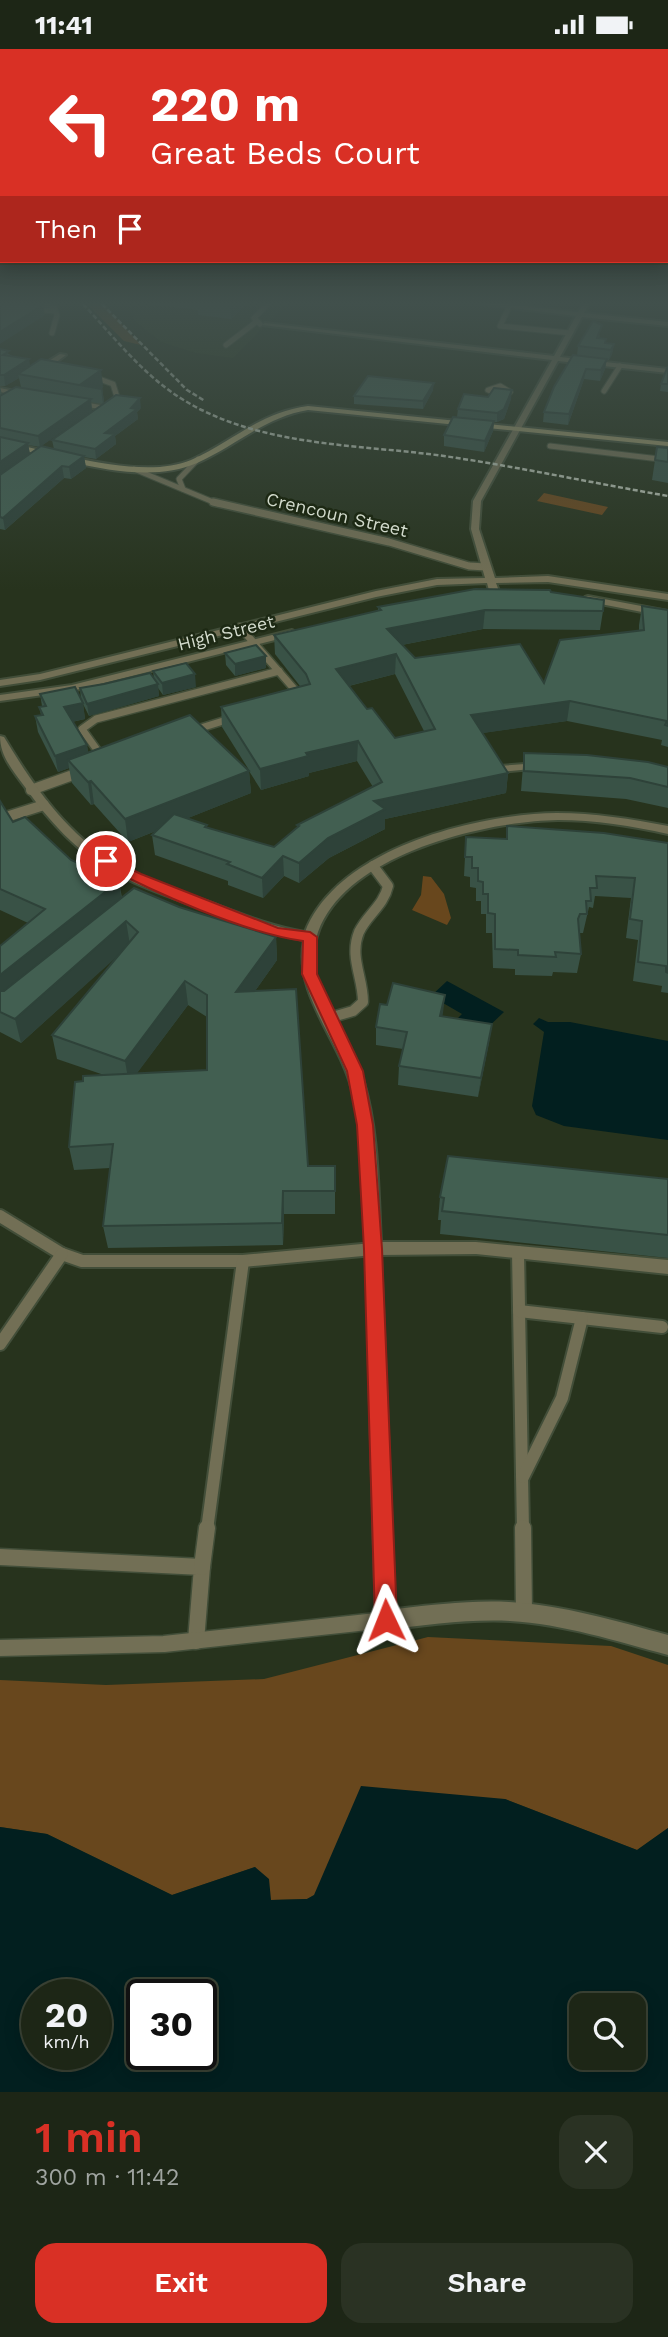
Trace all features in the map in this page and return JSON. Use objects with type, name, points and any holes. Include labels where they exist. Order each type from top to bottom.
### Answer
[{"type":"street","points":[[495,594],[475,529],[475,508],[533,399]]},
{"type":"street","points":[[68,401],[106,408]]},
{"type":"street","points":[[95,415],[106,408]]},
{"type":"street","points":[[0,443],[134,469],[169,470],[198,459],[274,415],[295,409],[668,444]]},
{"type":"street","points":[[33,459],[54,444]]},
{"type":"street","name":"High Street","points":[[0,684],[40,677],[408,587],[490,579],[577,582],[668,597]]},
{"type":"street","points":[[483,595],[509,594]]},
{"type":"street","points":[[573,597],[668,614]]},
{"type":"street","name":"High Street","points":[[0,698],[72,688],[303,630]]},
{"type":"street","points":[[0,739],[44,805],[66,829],[115,869],[276,933],[310,937]]},
{"type":"street","points":[[499,769],[551,766]]},
{"type":"street","points":[[668,830],[584,816],[511,817],[449,831],[373,866],[333,896],[316,921],[310,937],[310,974],[328,1018],[355,1071],[360,1091],[373,1249],[386,1620],[441,1614],[524,1613],[588,1624],[668,1645]]},
{"type":"street","points":[[373,1249],[476,1248],[668,1267]]},
{"type":"lane","points":[[106,408],[115,399]]},
{"type":"lane","points":[[550,446],[668,460]]},
{"type":"lane","points":[[183,489],[179,479],[198,459]]},
{"type":"lane","name":"Crencoun Street","points":[[134,469],[228,506],[486,567]]},
{"type":"lane","points":[[240,627],[302,698],[289,702]]},
{"type":"lane","points":[[106,762],[82,729],[96,719],[279,671]]},
{"type":"lane","points":[[184,733],[250,713]]},
{"type":"lane","points":[[32,790],[119,758]]},
{"type":"lane","points":[[6,817],[44,805]]},
{"type":"lane","points":[[328,1018],[353,1011],[363,1002],[354,959],[357,935],[369,913],[389,895],[390,889],[387,878],[373,866]]},
{"type":"lane","points":[[145,896],[158,886]]},
{"type":"lane","points":[[0,1216],[62,1254],[82,1261],[243,1261],[373,1249]]},
{"type":"lane","points":[[518,1252],[524,1613]]},
{"type":"lane","points":[[0,1344],[62,1254]]},
{"type":"lane","points":[[196,1641],[202,1567],[243,1261]]},
{"type":"lane","points":[[519,1311],[662,1327]]},
{"type":"lane","points":[[522,1479],[562,1398],[582,1318]]},
{"type":"lane","points":[[0,1557],[202,1567]]},
{"type":"lane","points":[[0,1648],[196,1641],[386,1620]]},
{"type":"shaded area","points":[[544,493],[608,507],[602,515],[537,501]]},
{"type":"shaded area","points":[[423,876],[431,877],[444,894],[451,918],[447,925],[412,910],[421,895]]},
{"type":"shaded area","points":[[428,1637],[611,1646],[668,1665],[668,1828],[637,1850],[505,1799],[307,1899],[271,1900],[255,1867],[172,1895],[47,1834],[0,1827],[0,1680],[106,1685],[264,1679]]},
{"type":"water","points":[[447,981],[504,1012],[483,1032],[458,1018],[462,1014],[431,996]]},
{"type":"water","points":[[539,1018],[548,1022],[570,1022],[668,1041],[668,1140],[564,1126],[536,1115],[532,1106],[544,1032],[533,1024]]},
{"type":"water","points":[[361,1786],[505,1799],[637,1850],[668,1828],[668,2092],[0,2092],[0,1827],[47,1834],[172,1895],[255,1867],[269,1879],[271,1900],[307,1899],[314,1895]]},
{"type":"building","points":[[0,399],[91,399],[38,436],[0,428]]},
{"type":"building","points":[[110,399],[139,399],[131,408],[137,409],[105,433],[115,434],[95,449],[52,440]]},
{"type":"building","points":[[462,399],[508,399],[504,409],[497,413],[458,409]]},
{"type":"building","points":[[549,399],[575,399],[569,414],[544,412]]},
{"type":"building","points":[[453,417],[494,421],[485,441],[444,435]]},
{"type":"building","points":[[0,437],[28,443],[0,462]]},
{"type":"building","points":[[41,446],[84,456],[69,467],[62,466],[3,518],[0,517],[0,475]]},
{"type":"building","points":[[657,447],[668,448],[668,462],[655,460]]},
{"type":"building","points":[[475,589],[550,590],[604,600],[603,611],[485,610],[387,629],[415,658],[520,644],[544,683],[560,640],[644,630],[642,606],[668,610],[668,726],[665,725],[667,721],[570,701],[471,715],[508,773],[374,801],[385,809],[328,838],[299,863],[283,856],[262,878],[227,864],[230,862],[152,835],[174,814],[207,825],[205,827],[274,847],[299,826],[297,825],[382,782],[358,741],[306,753],[308,756],[260,769],[221,707],[310,684],[306,674],[274,635],[381,610],[378,607]],"holes":[[[396,654],[435,729],[395,738],[372,708],[367,709],[336,669]]]},
{"type":"building","points":[[256,645],[266,656],[235,664],[225,653]]},
{"type":"building","points":[[186,663],[195,674],[162,683],[153,671]]},
{"type":"building","points":[[150,673],[158,684],[87,704],[80,688],[104,684]]},
{"type":"building","points":[[75,687],[83,703],[64,707],[87,745],[55,756],[35,716],[43,715],[39,707],[46,706],[40,694]]},
{"type":"building","points":[[190,715],[249,771],[125,819],[68,760]]},
{"type":"building","points":[[524,753],[587,755],[648,762],[668,767],[668,787],[630,778],[524,771]]},
{"type":"building","points":[[0,801],[13,822],[25,817],[71,860],[119,881],[0,975],[0,946],[45,909],[0,889]]},
{"type":"building","points":[[507,826],[604,833],[668,843],[668,973],[666,966],[638,962],[642,921],[630,919],[635,878],[596,876],[597,888],[590,888],[591,901],[586,901],[587,914],[580,914],[578,919],[581,954],[555,952],[556,957],[518,955],[518,950],[495,949],[495,914],[488,913],[488,894],[483,894],[483,882],[478,881],[478,868],[472,868],[472,857],[465,857],[466,837],[507,839]]},
{"type":"building","points":[[134,888],[179,907],[276,937],[236,992],[296,989],[308,1166],[335,1166],[335,1191],[283,1191],[282,1223],[103,1226],[113,1144],[69,1147],[75,1082],[83,1081],[83,1076],[207,1070],[207,995],[185,981],[125,1061],[52,1035],[138,932],[126,921],[15,1019],[0,1012],[0,991],[4,991]]},
{"type":"building","points":[[393,983],[445,995],[440,1016],[492,1024],[481,1078],[399,1066],[407,1032],[376,1027],[380,1004],[387,1005]]},
{"type":"building","points":[[448,1156],[668,1179],[668,1235],[442,1211],[444,1198],[440,1197]]},
{"type":"railway","points":[[183,399],[212,415],[276,435],[444,456],[668,496]]},
{"type":"route","points":[[106,861],[115,869],[276,933],[310,937],[310,974],[355,1071],[365,1125],[373,1249],[386,1620]]}]
